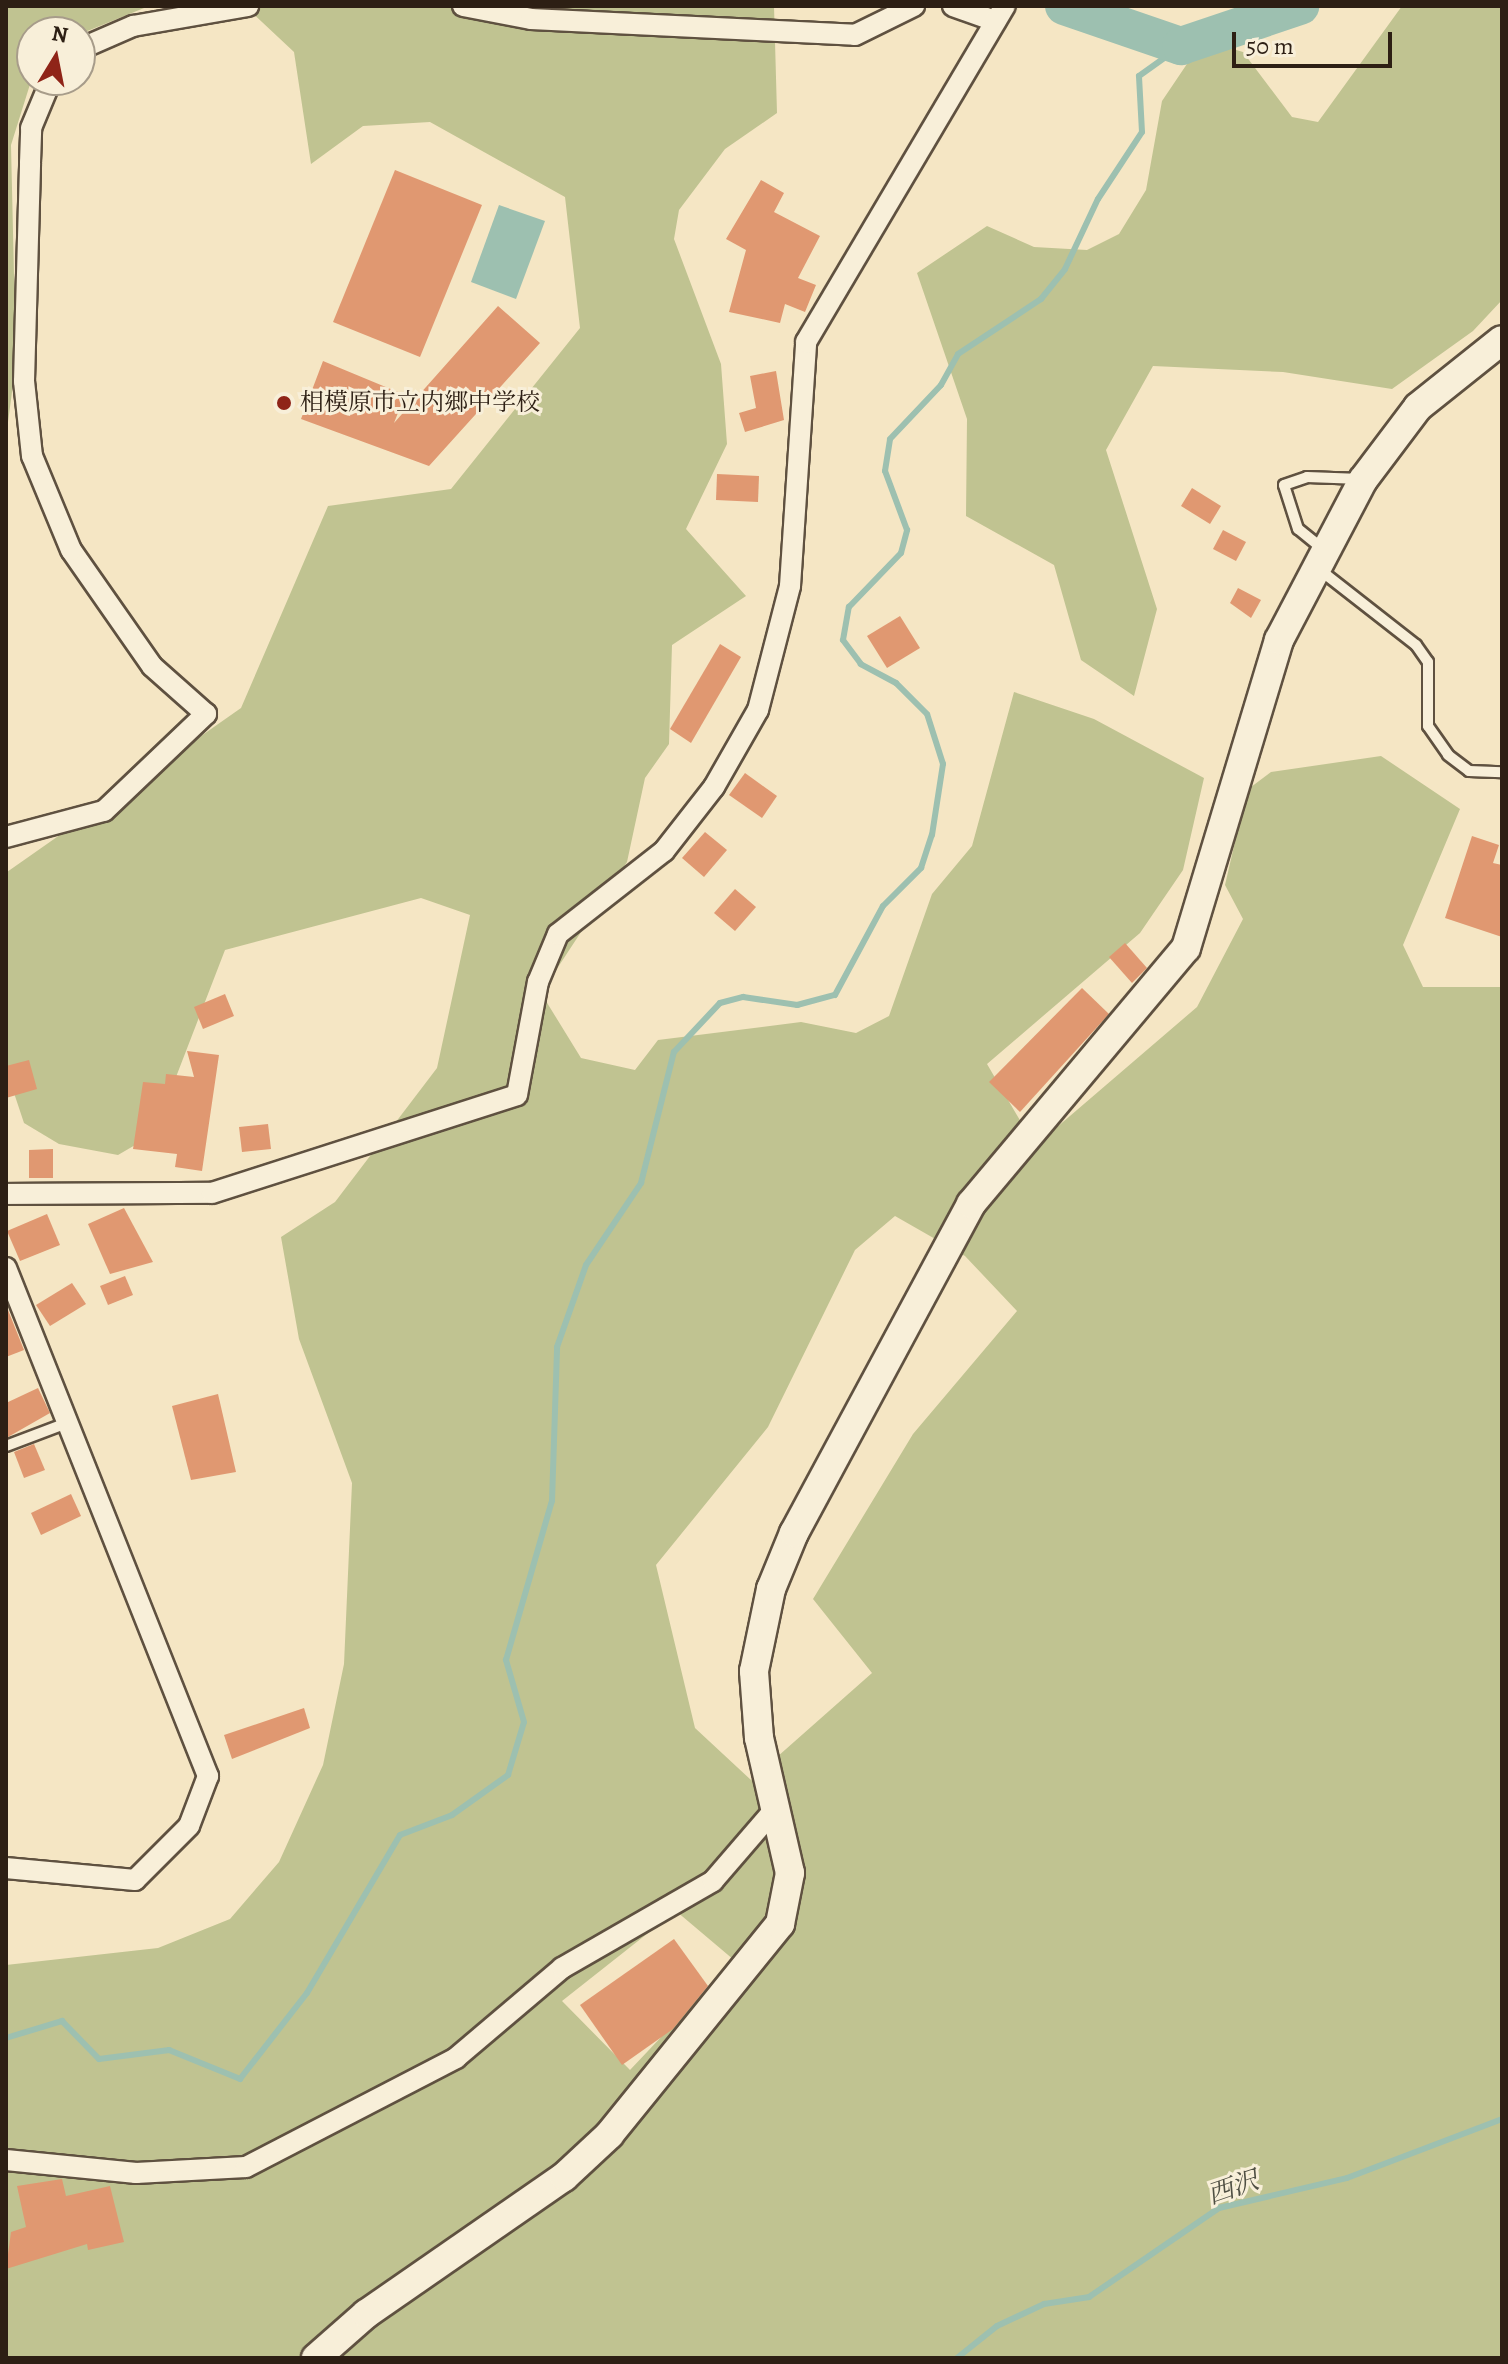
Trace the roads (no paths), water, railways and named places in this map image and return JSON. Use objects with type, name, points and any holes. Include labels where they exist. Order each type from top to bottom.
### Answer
[{"type":"street","points":[[96,42],[133,26],[248,6]]},
{"type":"street","points":[[463,6],[531,19],[855,35],[914,6]]},
{"type":"street","points":[[6,1194],[212,1193],[517,1095],[535,993],[553,941],[678,835],[758,710],[790,586],[806,342],[1000,14],[953,6]]},
{"type":"street","points":[[6,837],[104,811],[206,714],[152,666],[71,550],[32,456],[24,381],[30,151],[42,96]]},
{"type":"street","points":[[316,2358],[366,2314],[564,2177],[635,2106],[780,1924],[790,1873],[774,1810],[754,1671],[782,1561],[971,1204],[1186,948],[1258,699],[1320,559],[1363,480],[1418,407],[1502,340]]},
{"type":"street","points":[[6,1268],[204,1760],[207,1790],[178,1842],[135,1880],[6,1868]]},
{"type":"street","points":[[6,2160],[136,2173],[246,2167],[456,2058],[562,1968],[691,1899],[774,1810]]},
{"type":"lane","points":[[1363,480],[1307,477],[1284,485],[1298,529],[1320,559],[1416,645],[1428,662],[1428,726],[1448,755],[1469,771],[1502,772]]},
{"type":"lane","points":[[6,1446],[67,1423]]},
{"type":"waterway","points":[[1064,6],[1181,46],[1300,6]]},
{"type":"waterway","points":[[6,2038],[62,2021],[99,2059],[169,2050],[240,2079],[307,1993],[400,1835],[452,1815],[508,1775],[524,1722],[506,1660],[552,1501],[557,1347],[586,1265],[641,1183],[674,1052],[720,1003],[743,997],[797,1005],[835,995],[883,906],[921,868],[932,835],[943,764],[927,714],[896,683],[861,664],[843,640],[849,607],[901,553],[907,530],[885,471],[890,439],[941,385],[958,354],[1041,299],[1065,269],[1098,199],[1142,132],[1139,76],[1181,46]]},
{"type":"waterway","name":"西沢","points":[[957,2358],[997,2326],[1044,2304],[1089,2297],[1219,2208],[1347,2178],[1502,2119]]},
{"type":"place","name":"相模原市立内郷中学校","points":[[284,403]]}]
